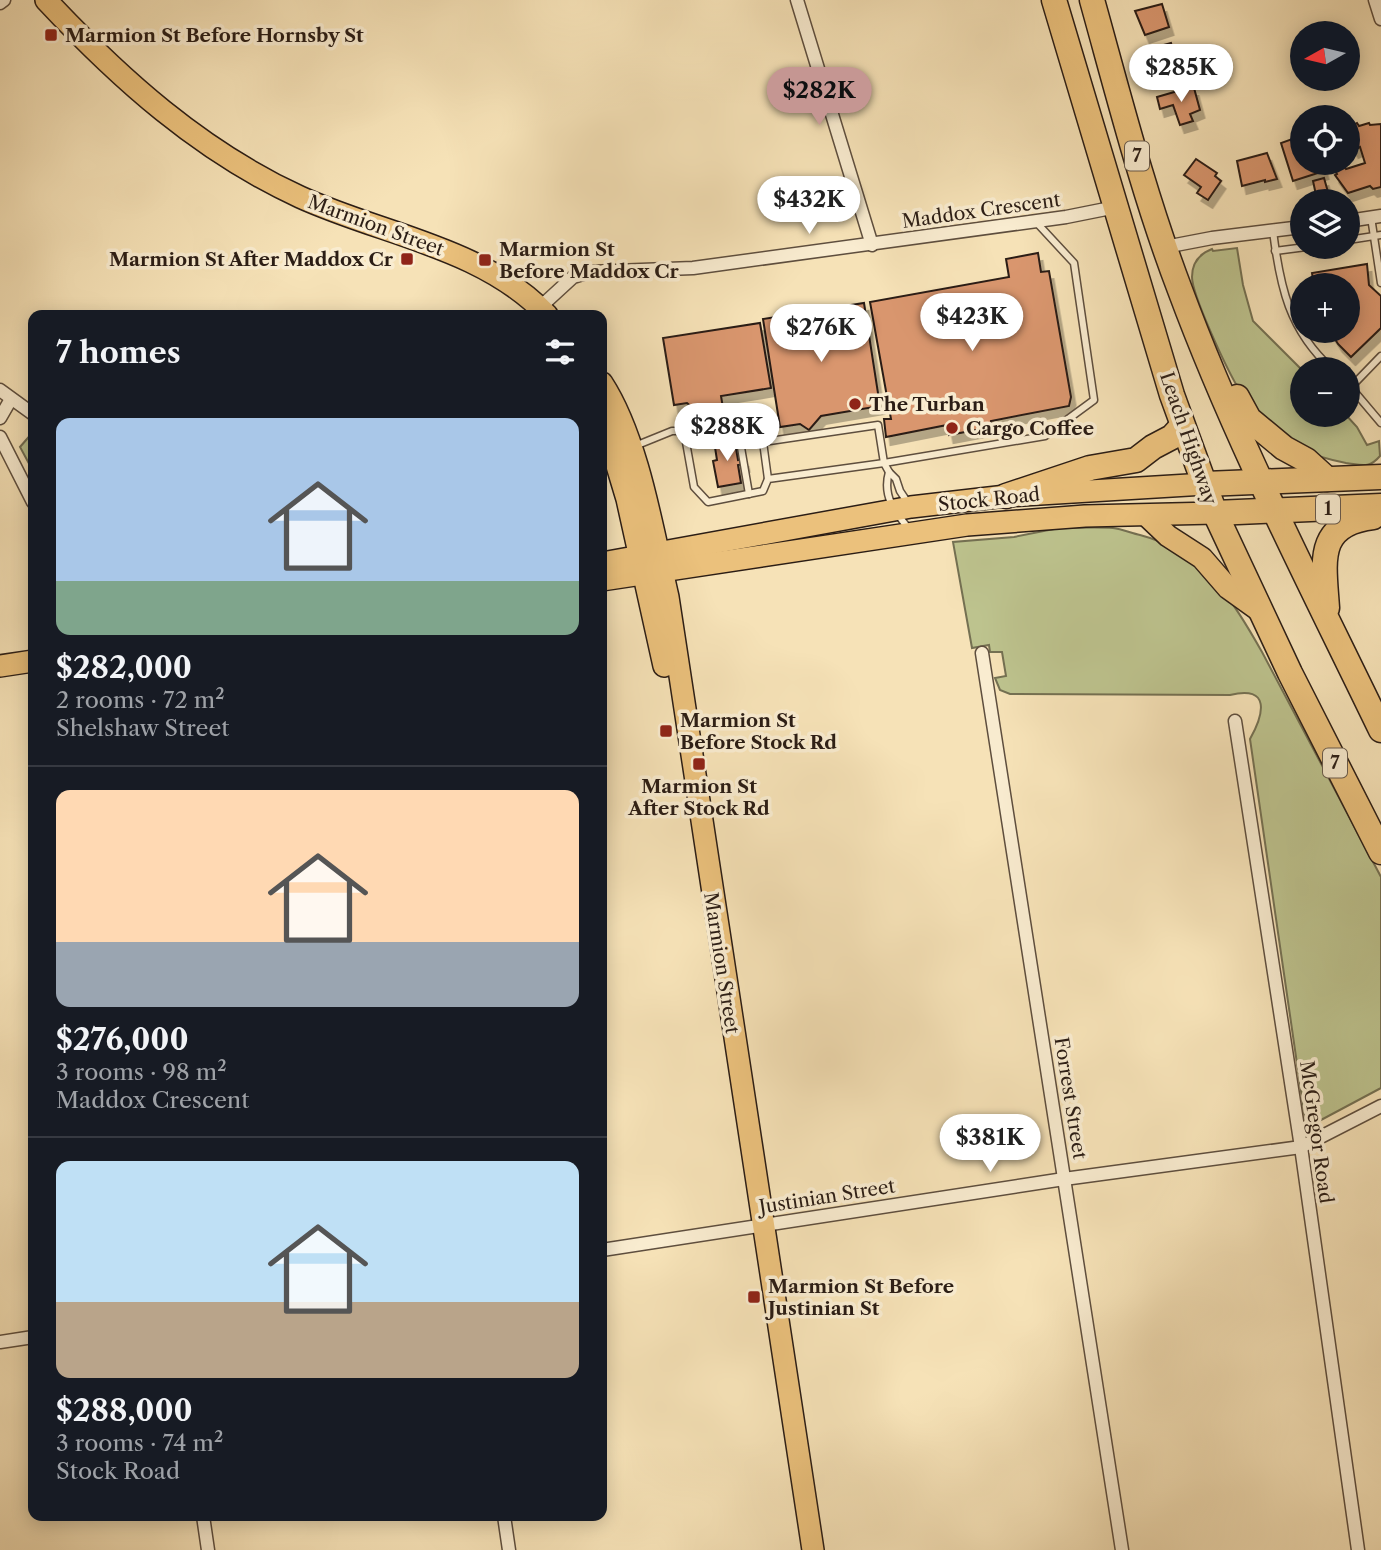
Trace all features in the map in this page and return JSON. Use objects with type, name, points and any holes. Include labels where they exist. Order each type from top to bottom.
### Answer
[{"type":"highway","name":"Leach Highway","points":[[1054,0],[1182,426],[1215,513],[1260,611],[1381,852]]},
{"type":"highway","name":"7","points":[[1091,0],[1165,247],[1199,338],[1261,482],[1381,730]]},
{"type":"highway","points":[[1199,338],[1222,369],[1249,419],[1284,448],[1306,460],[1327,479]]},
{"type":"highway","points":[[1006,496],[1090,468],[1136,460],[1171,437],[1182,426]]},
{"type":"highway","name":"Stock Road","points":[[1205,484],[1381,477]]},
{"type":"highway","name":"Stock Road","points":[[1215,513],[1381,506]]},
{"type":"highway","points":[[1327,618],[1325,549],[1338,530],[1353,519],[1381,516]]},
{"type":"main road","name":"Marmion Street","points":[[29,0],[82,56],[135,105],[191,148],[234,176],[311,215],[450,266],[530,310]]},
{"type":"main road","name":"Marmion Street","points":[[46,0],[90,47],[143,96],[198,138],[241,166],[298,196],[349,218],[452,253],[486,269],[533,310]]},
{"type":"main road","name":"Marmion Street","points":[[607,393],[615,409],[651,564],[660,644],[813,1550]]},
{"type":"main road","name":"Marmion Street","points":[[607,424],[623,450]]},
{"type":"main road","name":"Stock Road","points":[[607,578],[651,564],[902,509],[1006,496],[1205,484]]},
{"type":"main road","name":"Stock Road","points":[[607,563],[651,564],[1010,521],[1215,513]]},
{"type":"main road","points":[[1147,516],[1168,536],[1202,558],[1228,588],[1260,611]]},
{"type":"main road","points":[[0,666],[28,662]]},
{"type":"main road","name":"Marmion Street","points":[[757,1226],[800,1550]]},
{"type":"street","points":[[797,0],[872,245]]},
{"type":"street","points":[[1375,0],[1381,19]]},
{"type":"street","name":"Maddox Crescent","points":[[539,310],[573,278],[589,272],[693,268],[1036,222],[1116,207]]},
{"type":"street","points":[[1165,247],[1212,238],[1290,229]]},
{"type":"street","points":[[0,418],[5,395],[28,411]]},
{"type":"street","points":[[0,437],[28,492]]},
{"type":"street","name":"Forrest Street","points":[[982,653],[1122,1550]]},
{"type":"street","name":"McGregor Road","points":[[1235,721],[1301,1147],[1357,1550]]},
{"type":"street","name":"Justinian Street","points":[[607,1249],[1064,1179],[1301,1147],[1381,1106]]},
{"type":"street","points":[[0,1342],[28,1338]]},
{"type":"street","points":[[204,1521],[208,1550]]},
{"type":"street","points":[[505,1521],[509,1550]]},
{"type":"lane","points":[[1376,217],[1381,283]]},
{"type":"lane","points":[[768,480],[1045,436],[1094,400],[1074,263],[1036,222]]},
{"type":"lane","points":[[1273,232],[1285,300],[1295,323],[1319,357]]},
{"type":"lane","points":[[1275,251],[1290,249]]},
{"type":"lane","points":[[1360,375],[1381,356]]},
{"type":"lane","points":[[1360,398],[1381,423]]},
{"type":"lane","points":[[745,417],[763,442],[768,480],[763,491],[708,502],[694,487],[684,431],[691,425],[745,417]]},
{"type":"lane","points":[[763,442],[878,425],[884,463],[888,472],[896,479],[902,509],[912,533]]},
{"type":"lane","points":[[623,450],[672,431],[736,428],[748,494]]},
{"type":"lane","points":[[888,472],[887,493],[902,509]]},
{"type":"green space","points":[[1237,248],[1253,321],[1290,358],[1290,427],[1357,427],[1367,445],[1379,441],[1380,456],[1372,463],[1361,465],[1336,461],[1295,447],[1269,428],[1243,397],[1210,331],[1193,286],[1192,272],[1195,263],[1203,254],[1212,249]]},
{"type":"green space","points":[[28,438],[28,462],[20,447]]},
{"type":"green space","points":[[1059,528],[1113,528],[1162,542],[1198,565],[1213,580],[1227,596],[1262,652],[1381,877],[1381,1088],[1321,1120],[1311,1123],[1305,1119],[1250,739],[1261,711],[1258,698],[1243,693],[1010,694],[1000,690],[995,678],[1006,676],[1002,652],[990,652],[989,645],[972,648],[953,542],[1014,537]]},
{"type":"building","points":[[1162,4],[1169,27],[1145,35],[1135,11]]},
{"type":"building","points":[[1171,43],[1180,74],[1164,79],[1158,60],[1152,61],[1149,49]]},
{"type":"building","points":[[1194,88],[1200,110],[1190,114],[1193,121],[1180,125],[1173,105],[1160,109],[1157,97]]},
{"type":"building","points":[[1381,124],[1381,187],[1345,189],[1335,175],[1360,175],[1360,165],[1365,163],[1360,147],[1360,126]]},
{"type":"building","points":[[1290,140],[1290,172],[1281,143]]},
{"type":"building","points":[[1267,153],[1277,179],[1242,186],[1237,161]]},
{"type":"building","points":[[1196,159],[1217,173],[1215,176],[1221,181],[1208,200],[1197,193],[1201,187],[1184,175]]},
{"type":"building","points":[[1291,175],[1312,175],[1293,181]]},
{"type":"building","points":[[1324,178],[1327,189],[1315,189],[1313,181]]},
{"type":"building","points":[[1038,253],[1041,272],[1049,271],[1071,397],[1069,406],[991,421],[992,427],[949,435],[947,425],[886,437],[884,419],[891,419],[870,302],[1009,277],[1006,259]]},
{"type":"building","points":[[1367,264],[1369,285],[1381,296],[1381,328],[1351,357],[1337,343],[1360,343],[1360,273],[1312,273]]},
{"type":"building","points":[[864,303],[880,406],[821,416],[809,430],[800,424],[780,427],[763,319]]},
{"type":"building","points":[[760,323],[771,388],[721,396],[724,414],[704,417],[687,403],[674,405],[663,338]]},
{"type":"building","points":[[734,437],[738,460],[744,459],[745,464],[738,465],[741,483],[718,487],[713,461],[717,460],[714,441]]},
{"type":"place","name":"Marmion St Before Hornsby St","points":[[51,35]]},
{"type":"place","name":"Marmion St After Maddox Cr","points":[[407,259]]},
{"type":"place","name":"Marmion St Before Maddox Cr","points":[[485,260]]},
{"type":"place","name":"The Turban","points":[[855,404]]},
{"type":"place","name":"Cargo Coffee","points":[[952,428]]},
{"type":"place","name":"Marmion St Before Stock Rd","points":[[666,731]]},
{"type":"place","name":"Marmion St After Stock Rd","points":[[699,764]]},
{"type":"place","name":"Marmion St Before Justinian St","points":[[754,1297]]}]
